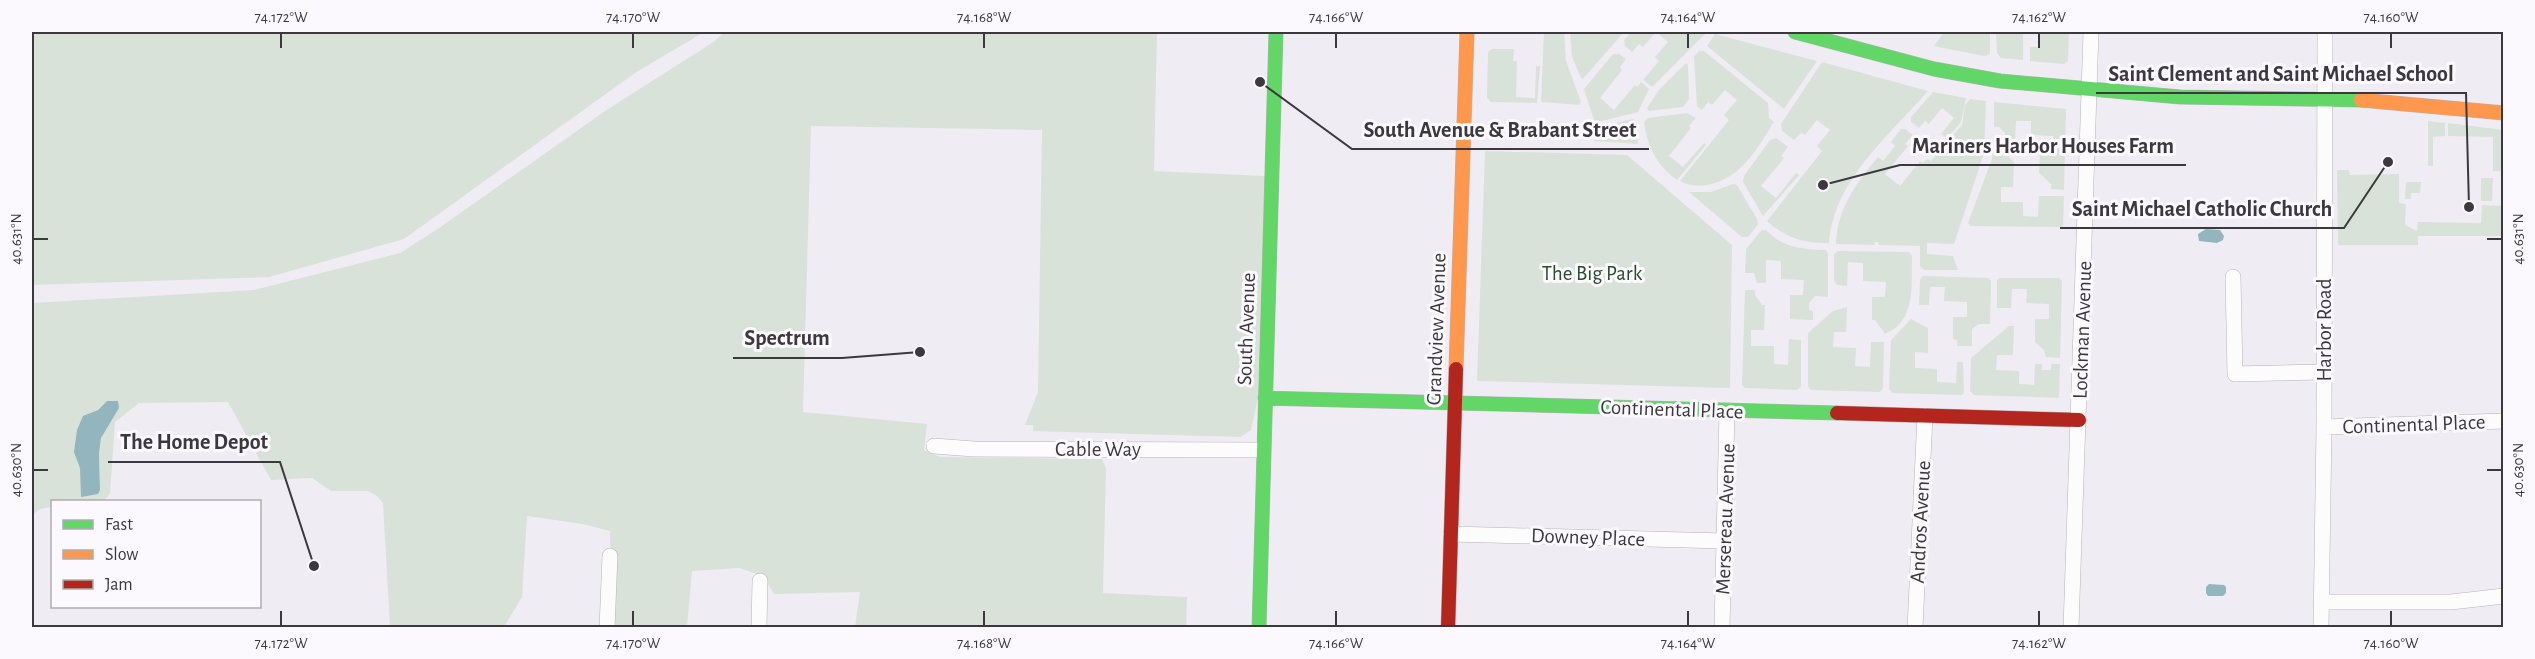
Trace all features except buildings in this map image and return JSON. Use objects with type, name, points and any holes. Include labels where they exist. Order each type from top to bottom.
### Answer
[{"type":"street","name":"South Avenue","points":[[1259,627],[1276,32]]},
{"type":"street","name":"Grandview Avenue","points":[[1448,627],[1467,32]]},
{"type":"street","points":[[1795,32],[1934,69],[2000,81],[2220,99],[2323,99],[2413,103],[2504,112]]},
{"type":"street","name":"Lockman Avenue","points":[[2071,627],[2091,32]]},
{"type":"street","name":"Harbor Road","points":[[2321,627],[2325,32]]},
{"type":"street","points":[[2233,277],[2235,374],[2324,372]]},
{"type":"street","name":"Continental Place","points":[[1265,398],[2079,420]]},
{"type":"street","name":"Mersereau Avenue","points":[[1722,627],[1727,410]]},
{"type":"street","name":"Andros Avenue","points":[[1915,627],[1925,416]]},
{"type":"street","name":"Continental Place","points":[[2324,427],[2504,421]]},
{"type":"street","name":"Cable Way","points":[[934,446],[974,449],[1263,450]]},
{"type":"street","name":"Downey Place","points":[[1451,534],[1724,541]]},
{"type":"street","points":[[607,627],[610,556]]},
{"type":"street","points":[[759,627],[760,581]]},
{"type":"street","points":[[2322,602],[2451,602],[2504,596]]},
{"type":"green space","points":[[32,32],[704,32],[635,73],[404,239],[269,277],[32,285]]},
{"type":"green space","points":[[724,32],[1157,32],[1154,171],[1265,176],[1258,398],[1251,430],[1240,437],[1033,431],[1033,425],[1025,425],[1038,392],[1042,130],[811,126],[803,412],[927,424],[924,450],[940,457],[1102,459],[1106,468],[1103,593],[1187,597],[1186,627],[855,627],[860,592],[774,594],[763,576],[739,568],[692,571],[687,627],[615,627],[612,617],[610,531],[583,524],[527,516],[522,597],[504,627],[390,627],[383,503],[368,491],[331,491],[312,478],[271,480],[228,402],[139,403],[115,422],[110,494],[104,500],[51,500],[51,507],[40,509],[32,517],[32,303],[254,290],[400,253],[608,109],[715,41]],"holes":[[[107,401],[99,454],[100,490],[81,496],[83,417],[98,410]]]},
{"type":"green space","points":[[1544,32],[1564,32],[1566,61],[1581,102],[1579,105],[1541,102]]},
{"type":"green space","points":[[1570,32],[1624,32],[1582,80],[1572,57]]},
{"type":"green space","points":[[1631,32],[1656,32],[1643,47],[1639,44],[1632,52],[1625,46],[1624,40]]},
{"type":"green space","points":[[1656,32],[1707,32],[1652,87],[1643,80],[1659,61],[1655,57],[1668,42]]},
{"type":"green space","points":[[1944,32],[1990,32],[1990,54],[1984,56],[1934,46]]},
{"type":"green space","points":[[1996,32],[2023,32],[2023,60],[2001,58],[1997,53]]},
{"type":"green space","points":[[2039,32],[2069,32],[2068,61],[2064,64],[2030,61],[2030,47],[2039,47]]},
{"type":"green space","points":[[1715,34],[1817,61],[1784,109],[1707,46]]},
{"type":"green space","points":[[1492,49],[1514,49],[1513,61],[1517,61],[1516,97],[1535,98],[1536,66],[1540,66],[1537,103],[1491,102],[1487,98],[1488,52]]},
{"type":"green space","points":[[1699,51],[1704,51],[1768,103],[1769,118],[1774,122],[1754,152],[1739,169],[1730,176],[1707,185],[1687,184],[1680,181],[1729,120],[1724,115],[1737,100],[1725,90],[1712,105],[1708,102],[1702,110],[1697,106],[1694,56]]},
{"type":"green space","points":[[1613,54],[1619,54],[1626,59],[1620,67],[1622,70],[1600,98],[1614,110],[1635,85],[1637,87],[1641,82],[1649,89],[1638,112],[1598,122],[1594,120],[1584,89]]},
{"type":"green space","points":[[1822,62],[1928,91],[1881,142],[1852,179],[1833,220],[1829,243],[1795,238],[1781,232],[1767,221],[1822,151],[1817,146],[1830,130],[1817,120],[1805,135],[1801,133],[1794,140],[1782,131],[1781,124]]},
{"type":"green space","points":[[1686,63],[1688,65],[1689,99],[1683,107],[1649,111],[1647,108],[1659,90]]},
{"type":"green space","points":[[1933,92],[1966,98],[1961,122],[1950,135],[1947,134],[1945,137],[1941,134],[1954,118],[1942,108],[1929,124],[1925,121],[1919,128],[1911,122],[1911,117]]},
{"type":"green space","points":[[1970,99],[1986,101],[1984,153],[1954,244],[1927,243],[1927,254],[1953,256],[1958,270],[1924,270],[1920,266],[1920,246],[1879,245],[1878,242],[1874,245],[1836,244],[1840,219],[1849,197],[1878,157],[1883,161],[1895,146],[1891,142],[1901,129],[1913,135],[1905,144],[1908,146],[1885,174],[1900,186],[1920,161],[1923,163],[1927,159],[1931,161],[1962,125],[1965,105]]},
{"type":"green space","points":[[1994,102],[2066,109],[2064,190],[2051,189],[2051,184],[2039,173],[2040,151],[2053,151],[2053,136],[2031,135],[2031,121],[2016,121],[2015,139],[2005,139],[2005,133],[1999,127],[1994,127]]},
{"type":"green space","points":[[1687,113],[1696,118],[1669,156],[1683,167],[1704,143],[1706,145],[1677,180],[1654,155],[1644,122],[1648,118]]},
{"type":"green space","points":[[1633,119],[1636,121],[1638,144],[1595,141],[1595,130],[1598,127]]},
{"type":"green space","points":[[2428,121],[2445,123],[2445,136],[2433,137],[2433,166],[2428,166]]},
{"type":"green space","points":[[2448,123],[2503,130],[2502,171],[2493,171],[2493,137],[2448,136]]},
{"type":"green space","points":[[1776,138],[1788,147],[1781,156],[1784,158],[1761,186],[1776,198],[1796,173],[1799,175],[1763,216],[1743,182],[1744,176],[1770,140]]},
{"type":"green space","points":[[1994,144],[2004,145],[2004,152],[2014,162],[2013,187],[2001,187],[2001,202],[2023,202],[2023,216],[2038,217],[2039,196],[2064,196],[2061,227],[1971,226],[1968,223],[1992,159]]},
{"type":"green space","name":"The Big Park","points":[[1485,151],[1627,155],[1732,245],[1730,388],[1477,381]]},
{"type":"green space","points":[[2337,170],[2349,170],[2350,175],[2399,174],[2399,203],[2406,204],[2405,225],[2417,231],[2418,222],[2481,223],[2482,205],[2502,206],[2501,236],[2418,236],[2418,245],[2338,245]]},
{"type":"green space","points":[[2481,178],[2493,178],[2492,201],[2481,201]]},
{"type":"green space","points":[[2406,182],[2421,182],[2420,193],[2411,193],[2411,199],[2405,199]]},
{"type":"green space","points":[[1733,184],[1737,185],[1757,219],[1758,224],[1748,237],[1742,237],[1689,192],[1711,192]]},
{"type":"green space","points":[[1762,230],[1766,230],[1786,244],[1826,250],[1828,254],[1828,297],[1815,296],[1809,303],[1809,310],[1813,311],[1813,320],[1790,319],[1790,295],[1803,295],[1804,280],[1781,279],[1781,261],[1766,260],[1766,283],[1757,283],[1754,273],[1745,273],[1746,249]]},
{"type":"green space","points":[[1838,251],[1909,252],[1912,256],[1910,301],[1903,320],[1895,328],[1885,334],[1875,320],[1872,320],[1872,297],[1885,297],[1886,282],[1863,281],[1863,263],[1848,262],[1847,286],[1837,285],[1834,281],[1834,254]]},
{"type":"green space","points":[[1923,276],[1988,278],[1991,281],[1990,324],[1979,324],[1972,329],[1972,346],[1957,346],[1957,340],[1953,339],[1953,317],[1967,317],[1967,302],[1944,301],[1945,287],[1930,287],[1929,305],[1919,305],[1920,279]]},
{"type":"green space","points":[[2000,278],[2059,278],[2062,281],[2060,358],[2046,357],[2044,350],[2035,342],[2035,319],[2049,319],[2049,304],[2026,303],[2027,289],[2012,289],[2011,308],[1997,308],[1997,280]]},
{"type":"green space","points":[[1745,290],[1755,290],[1755,295],[1762,305],[1765,305],[1764,330],[1751,330],[1751,346],[1774,346],[1774,364],[1788,365],[1789,339],[1801,340],[1801,387],[1797,390],[1745,388],[1742,385]]},
{"type":"green space","points":[[1847,307],[1846,332],[1834,332],[1833,347],[1856,348],[1855,366],[1870,367],[1871,342],[1884,342],[1883,388],[1880,392],[1811,390],[1808,386],[1808,333],[1833,311]]},
{"type":"green space","points":[[1911,319],[1928,328],[1928,353],[1915,352],[1915,368],[1937,369],[1937,382],[1956,383],[1957,362],[1963,362],[1964,392],[1962,395],[1892,393],[1889,389],[1891,340]]},
{"type":"green space","points":[[2009,326],[2014,326],[2013,355],[1997,355],[1996,370],[2019,371],[2019,384],[2034,385],[2035,364],[2042,364],[2042,370],[2051,370],[2051,364],[2060,364],[2059,398],[1974,395],[1970,391],[1971,358]]},
{"type":"water","points":[[2206,229],[2220,230],[2224,236],[2223,240],[2217,243],[2199,241],[2198,234]]},
{"type":"water","points":[[107,401],[118,401],[119,408],[101,438],[100,490],[98,494],[81,497],[80,468],[74,452],[77,430],[83,416],[98,410]]},
{"type":"water","points":[[2209,584],[2224,585],[2226,593],[2223,596],[2208,596],[2206,587]]},
{"type":"traffic: fast","points":[[1259,628],[1276,32]]},
{"type":"traffic: fast","points":[[1795,32],[1934,69],[2000,81],[2180,97],[2361,100]]},
{"type":"traffic: fast","points":[[1265,398],[1837,413]]},
{"type":"traffic: slow","points":[[1456,369],[1467,32]]},
{"type":"traffic: slow","points":[[2361,100],[2504,113]]},
{"type":"traffic: jam","points":[[1448,628],[1456,369]]},
{"type":"traffic: jam","points":[[1837,413],[2079,420]]},
{"type":"place","name":"South Avenue & Brabant Street","points":[[1260,82]]},
{"type":"place","name":"Saint Michael Catholic Church","points":[[2388,162]]},
{"type":"place","name":"Mariners Harbor Houses Farm","points":[[1823,185]]},
{"type":"place","name":"Saint Clement and Saint Michael School","points":[[2469,207]]},
{"type":"place","name":"Spectrum","points":[[920,352]]},
{"type":"place","name":"The Home Depot","points":[[314,566]]}]
